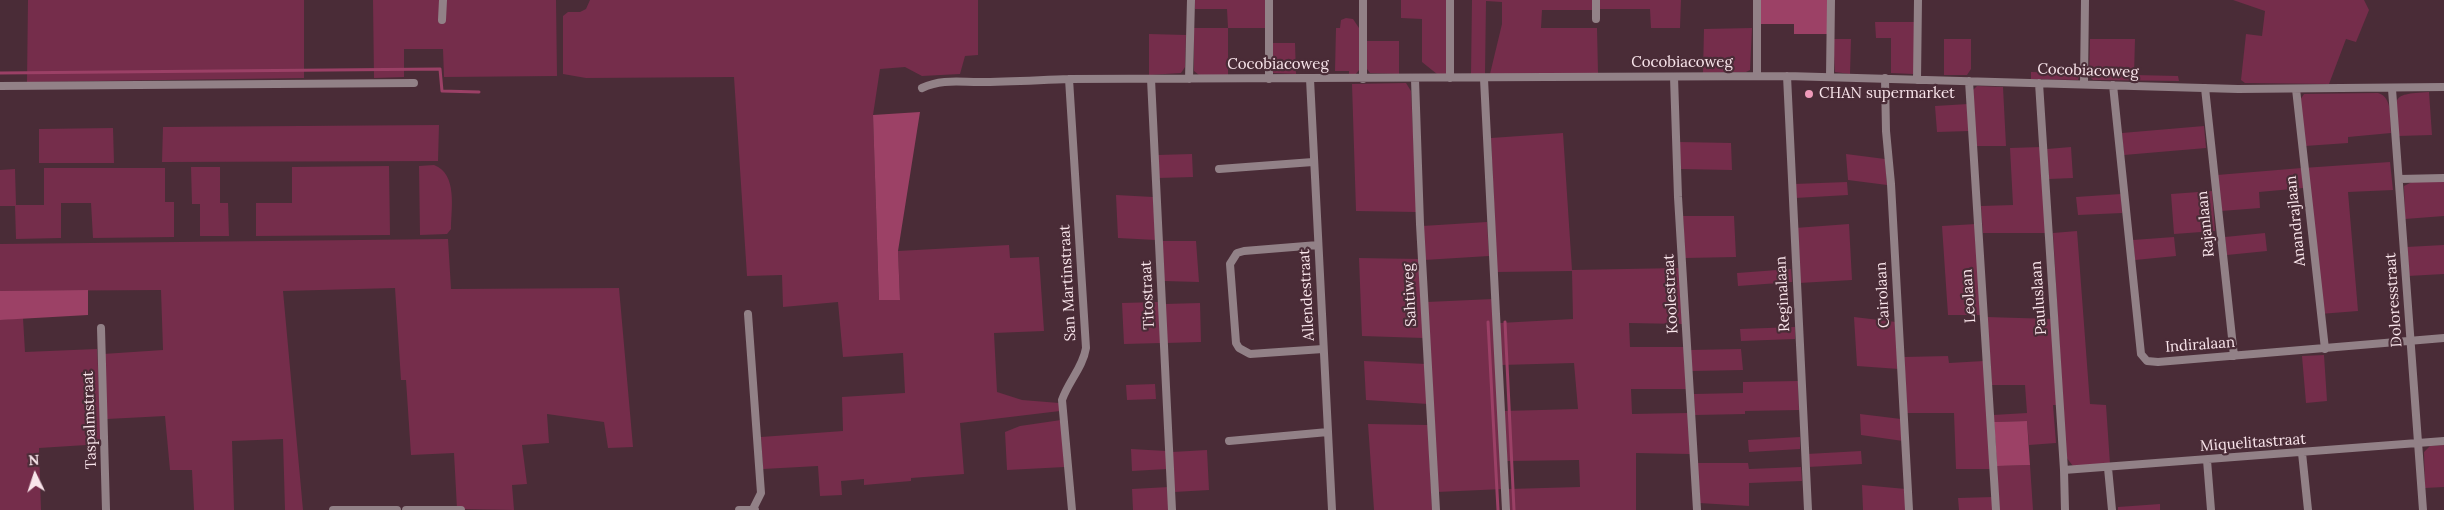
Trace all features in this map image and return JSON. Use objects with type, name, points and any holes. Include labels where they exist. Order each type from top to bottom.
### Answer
[{"type":"street","points":[[442,0],[442,20]]},
{"type":"street","points":[[1189,79],[1191,0]]},
{"type":"street","points":[[1269,0],[1269,79]]},
{"type":"street","points":[[1363,0],[1363,79]]},
{"type":"street","points":[[1450,0],[1450,78]]},
{"type":"street","points":[[1596,0],[1596,19]]},
{"type":"street","points":[[1757,0],[1757,76]]},
{"type":"street","points":[[1830,77],[1831,0]]},
{"type":"street","points":[[1917,80],[1918,0]]},
{"type":"street","points":[[2084,0],[2084,84]]},
{"type":"street","name":"Cocobiacoweg","points":[[922,88],[938,81],[947,80],[978,82],[1069,79],[1484,79],[1674,76],[1885,78],[2205,88],[2444,88]]},
{"type":"street","name":"Koolestraat","points":[[1674,76],[1678,197],[1697,510]]},
{"type":"street","name":"Reginalaan","points":[[1787,76],[1808,510]]},
{"type":"street","name":"Cairolaan","points":[[1885,78],[1886,131],[1891,184],[1909,510]]},
{"type":"street","name":"San Martinstraat","points":[[1069,79],[1086,348],[1084,358],[1067,386],[1062,400],[1072,510]]},
{"type":"street","name":"Titostraat","points":[[1151,79],[1172,510]]},
{"type":"street","name":"Allendestraat","points":[[1310,79],[1332,510]]},
{"type":"street","name":"Sahtiweg","points":[[1415,79],[1420,224],[1436,510]]},
{"type":"street","points":[[1484,79],[1506,510]]},
{"type":"street","name":"Leolaan","points":[[1969,81],[1996,510]]},
{"type":"street","points":[[0,86],[414,83]]},
{"type":"street","name":"Pauluslaan","points":[[2039,83],[2065,510]]},
{"type":"street","name":"Indiralaan","points":[[2113,85],[2141,354],[2147,361],[2158,362],[2444,338]]},
{"type":"street","name":"Rajanlaan","points":[[2205,88],[2234,356]]},
{"type":"street","name":"Anandrajlaan","points":[[2296,89],[2325,349]]},
{"type":"street","name":"Doloresstraat","points":[[2392,89],[2423,510]]},
{"type":"street","points":[[1219,169],[1313,162]]},
{"type":"street","points":[[2399,179],[2444,178]]},
{"type":"street","points":[[1318,245],[1244,251],[1238,253],[1230,264],[1236,343],[1239,348],[1250,354],[1323,348]]},
{"type":"street","points":[[740,510],[754,510],[761,493],[748,314]]},
{"type":"street","name":"Taspalmstraat","points":[[100,328],[106,510]]},
{"type":"street","points":[[1229,441],[1328,432]]},
{"type":"street","name":"Miquelitastraat","points":[[2064,470],[2444,441]]},
{"type":"street","points":[[2302,453],[2308,510]]},
{"type":"street","points":[[2206,460],[2211,510]]},
{"type":"street","points":[[2108,468],[2112,510]]},
{"type":"street","points":[[333,510],[397,510]]},
{"type":"street","points":[[406,510],[460,510]]},
{"type":"shaded area","points":[[28,0],[304,0],[304,78],[27,82]]},
{"type":"shaded area","points":[[373,0],[556,0],[557,76],[444,77],[443,49],[404,49],[404,77],[374,78]]},
{"type":"shaded area","points":[[590,0],[978,0],[978,55],[965,56],[960,74],[922,76],[905,67],[880,69],[873,115],[879,300],[900,299],[898,251],[1009,245],[1010,258],[1039,257],[1044,331],[994,333],[997,392],[1022,400],[1059,403],[1060,411],[960,423],[964,474],[911,478],[911,481],[864,485],[864,479],[841,481],[842,495],[820,496],[818,466],[763,469],[761,437],[843,431],[842,397],[905,393],[903,353],[843,357],[838,302],[783,307],[782,275],[747,276],[734,77],[586,78],[563,74],[563,16],[568,12],[580,12],[586,9]]},
{"type":"shaded area","points":[[1194,0],[1266,0],[1267,28],[1228,28],[1227,9],[1195,9]]},
{"type":"shaded area","points":[[1401,0],[1454,0],[1452,68],[1449,74],[1437,74],[1422,62],[1422,19],[1401,18]]},
{"type":"shaded area","points":[[1472,0],[1592,0],[1592,10],[1542,10],[1541,28],[1597,28],[1598,73],[1490,74],[1502,24],[1502,2],[1486,1],[1485,74],[1471,74]]},
{"type":"shaded area","points":[[1599,0],[1681,0],[1680,28],[1651,28],[1650,9],[1599,9]]},
{"type":"shaded area","points":[[1759,0],[1827,0],[1827,34],[1794,34],[1794,24],[1759,24]]},
{"type":"shaded area","points":[[2233,0],[2364,0],[2369,10],[2356,42],[2346,39],[2329,84],[2245,83],[2241,80],[2246,34],[2262,36],[2265,11]]},
{"type":"shaded area","points":[[1346,18],[1353,19],[1359,28],[1359,70],[1355,75],[1349,74],[1349,71],[1335,71],[1336,28],[1340,28],[1341,20]]},
{"type":"shaded area","points":[[1875,22],[1914,22],[1913,74],[1891,73],[1891,38],[1876,38]]},
{"type":"shaded area","points":[[1194,28],[1228,28],[1228,75],[1199,75],[1194,71]]},
{"type":"shaded area","points":[[1752,28],[1750,70],[1746,72],[1703,73],[1704,29]]},
{"type":"shaded area","points":[[1149,34],[1186,35],[1185,67],[1181,73],[1149,75]]},
{"type":"shaded area","points":[[1833,39],[1851,39],[1850,74],[1835,72]]},
{"type":"shaded area","points":[[1944,39],[1971,39],[1971,69],[1967,75],[1944,75]]},
{"type":"shaded area","points":[[2090,39],[2135,39],[2134,75],[2178,76],[2179,81],[2093,80],[2089,76]]},
{"type":"shaded area","points":[[1366,41],[1399,41],[1399,74],[1370,73],[1367,69]]},
{"type":"shaded area","points":[[1272,43],[1295,43],[1296,74],[1273,73]]},
{"type":"shaded area","points":[[2031,72],[2080,73],[2078,80],[2031,79]]},
{"type":"shaded area","points":[[1406,83],[1411,91],[1417,212],[1356,211],[1352,84]]},
{"type":"shaded area","points":[[1977,86],[2003,87],[2006,146],[1976,146],[1973,90]]},
{"type":"shaded area","points":[[2429,92],[2432,135],[2398,136],[2397,100],[2406,94]]},
{"type":"shaded area","points":[[2378,93],[2383,95],[2388,104],[2391,133],[2348,137],[2348,143],[2305,146],[2300,100],[2304,94]]},
{"type":"shaded area","points":[[1968,104],[1970,131],[1937,132],[1935,106]]},
{"type":"shaded area","points":[[920,112],[898,251],[900,300],[879,300],[873,115]]},
{"type":"shaded area","points":[[439,125],[438,161],[162,162],[163,127]]},
{"type":"shaded area","points":[[2204,126],[2206,148],[2124,155],[2122,133]]},
{"type":"shaded area","points":[[113,128],[114,163],[39,163],[39,129]]},
{"type":"shaded area","points":[[1563,133],[1572,270],[1680,268],[1683,324],[1629,323],[1630,347],[1684,347],[1686,389],[1631,389],[1632,414],[1688,413],[1690,454],[1636,453],[1636,510],[1509,510],[1508,489],[1580,487],[1579,460],[1507,461],[1504,411],[1578,409],[1574,363],[1501,365],[1500,323],[1573,319],[1572,271],[1497,272],[1491,138]]},
{"type":"shaded area","points":[[1679,142],[1731,143],[1732,170],[1680,169]]},
{"type":"shaded area","points":[[2041,147],[2046,233],[1983,233],[1981,206],[2013,205],[2010,148]]},
{"type":"shaded area","points":[[2071,147],[2073,178],[2049,179],[2047,149]]},
{"type":"shaded area","points":[[1192,154],[1193,177],[1158,178],[1157,155]]},
{"type":"shaded area","points":[[1846,154],[1885,159],[1887,185],[1848,180]]},
{"type":"shaded area","points":[[2390,162],[2393,190],[2348,192],[2358,311],[2320,314],[2303,168]]},
{"type":"shaded area","points":[[434,165],[442,170],[450,184],[452,193],[451,229],[447,234],[420,235],[419,166]]},
{"type":"shaded area","points":[[389,166],[390,235],[256,236],[256,203],[292,203],[292,167]]},
{"type":"shaded area","points":[[191,167],[220,167],[220,203],[228,203],[229,236],[200,236],[200,204],[192,204]]},
{"type":"shaded area","points":[[44,168],[165,168],[165,202],[174,202],[174,237],[93,238],[91,203],[61,203],[61,238],[16,239],[15,206],[0,206],[0,170],[15,169],[16,205],[44,205]]},
{"type":"shaded area","points":[[2302,168],[2303,188],[2259,192],[2260,208],[2221,211],[2217,175]]},
{"type":"shaded area","points":[[2444,181],[2444,216],[2405,219],[2404,186],[2412,182]]},
{"type":"shaded area","points":[[1847,182],[1848,195],[1795,198],[1794,184]]},
{"type":"shaded area","points":[[2212,191],[2215,231],[2174,234],[2171,194]]},
{"type":"shaded area","points":[[2121,194],[2122,213],[2078,215],[2076,197]]},
{"type":"shaded area","points":[[1116,195],[1153,197],[1156,240],[1118,238]]},
{"type":"shaded area","points":[[1683,216],[1734,216],[1736,257],[1685,258]]},
{"type":"shaded area","points":[[1487,222],[1489,256],[1424,260],[1422,226]]},
{"type":"shaded area","points":[[1849,224],[1852,280],[1799,283],[1795,228]]},
{"type":"shaded area","points":[[1976,224],[1980,315],[1948,315],[1942,226]]},
{"type":"shaded area","points":[[2077,231],[2090,404],[2106,405],[2110,464],[2073,466],[2066,457],[2053,233]]},
{"type":"shaded area","points":[[2265,233],[2267,251],[2227,255],[2225,237]]},
{"type":"shaded area","points":[[2174,237],[2176,256],[2135,260],[2133,240]]},
{"type":"shaded area","points":[[448,239],[451,289],[619,288],[633,447],[608,448],[604,422],[547,414],[549,443],[522,445],[527,484],[512,485],[514,510],[457,509],[454,453],[411,455],[406,380],[401,380],[395,288],[283,291],[303,510],[285,510],[283,439],[232,441],[234,510],[194,510],[192,470],[170,470],[165,416],[107,419],[103,354],[163,350],[161,290],[0,291],[0,244]]},
{"type":"shaded area","points":[[1162,241],[1196,241],[1199,282],[1164,281]]},
{"type":"shaded area","points":[[2444,245],[2444,274],[2408,276],[2406,247]]},
{"type":"shaded area","points":[[1359,258],[1420,259],[1424,338],[1362,336]]},
{"type":"shaded area","points":[[1791,269],[1792,282],[1738,286],[1737,273]]},
{"type":"shaded area","points":[[88,290],[88,315],[0,320],[0,291]]},
{"type":"shaded area","points":[[1493,299],[1503,489],[1437,492],[1427,302]]},
{"type":"shaded area","points":[[1159,302],[1161,343],[1124,344],[1122,303]]},
{"type":"shaded area","points":[[1200,303],[1201,342],[1166,343],[1165,304]]},
{"type":"shaded area","points":[[1854,317],[1896,322],[1899,369],[1857,366]]},
{"type":"shaded area","points":[[1987,317],[2052,319],[2057,405],[2053,405],[2056,443],[2029,445],[2027,421],[1994,422],[1993,415],[2027,413],[2025,385],[1992,385]]},
{"type":"shaded area","points":[[23,318],[25,352],[97,349],[102,444],[39,448],[41,510],[0,510],[0,320]]},
{"type":"shaded area","points":[[1795,327],[1795,339],[1741,341],[1740,329]]},
{"type":"shaded area","points":[[1741,349],[1743,370],[1692,371],[1690,350]]},
{"type":"shaded area","points":[[2324,355],[2327,401],[2306,403],[2302,356]]},
{"type":"shaded area","points":[[1948,356],[1949,363],[1984,361],[1991,469],[1956,469],[1954,413],[1907,413],[1904,357]]},
{"type":"shaded area","points":[[1364,361],[1426,364],[1428,404],[1366,400]]},
{"type":"shaded area","points":[[1798,381],[1799,410],[1745,411],[1745,414],[1695,415],[1694,394],[1743,393],[1743,382]]},
{"type":"shaded area","points":[[1155,384],[1156,399],[1127,400],[1126,385]]},
{"type":"shaded area","points":[[1860,414],[1901,419],[1903,441],[1861,435]]},
{"type":"shaded area","points":[[1061,420],[1065,467],[1007,470],[1005,432],[1020,426]]},
{"type":"shaded area","points":[[2027,421],[2030,465],[1997,466],[1994,422]]},
{"type":"shaded area","points":[[1368,424],[1428,425],[1432,510],[1374,510]]},
{"type":"shaded area","points":[[1800,437],[1800,449],[1749,452],[1748,440]]},
{"type":"shaded area","points":[[2444,445],[2444,487],[2425,488],[2424,452],[2430,446]]},
{"type":"shaded area","points":[[1131,449],[1166,451],[1167,469],[1132,471]]},
{"type":"shaded area","points":[[1207,450],[1209,490],[1174,492],[1172,452]]},
{"type":"shaded area","points":[[1861,451],[1862,464],[1808,467],[1807,454]]},
{"type":"shaded area","points":[[1697,463],[1748,463],[1749,469],[1801,467],[1802,481],[1749,483],[1749,506],[1699,503]]},
{"type":"shaded area","points":[[2030,465],[2033,510],[1999,510],[1997,466]]},
{"type":"shaded area","points":[[1862,485],[1906,489],[1907,510],[1863,510]]},
{"type":"shaded area","points":[[1169,487],[1170,510],[1133,510],[1132,489]]},
{"type":"shaded area","points":[[1993,497],[1993,510],[1959,510],[1958,498]]},
{"type":"shaded area","points":[[2160,504],[2160,510],[2118,510],[2118,507]]},
{"type":"waterway","points":[[0,73],[440,69],[442,91],[479,92]]},
{"type":"waterway","points":[[1488,322],[1498,510]]},
{"type":"waterway","points":[[1505,322],[1514,510]]},
{"type":"place","name":"CHAN supermarket","points":[[1809,94]]}]
